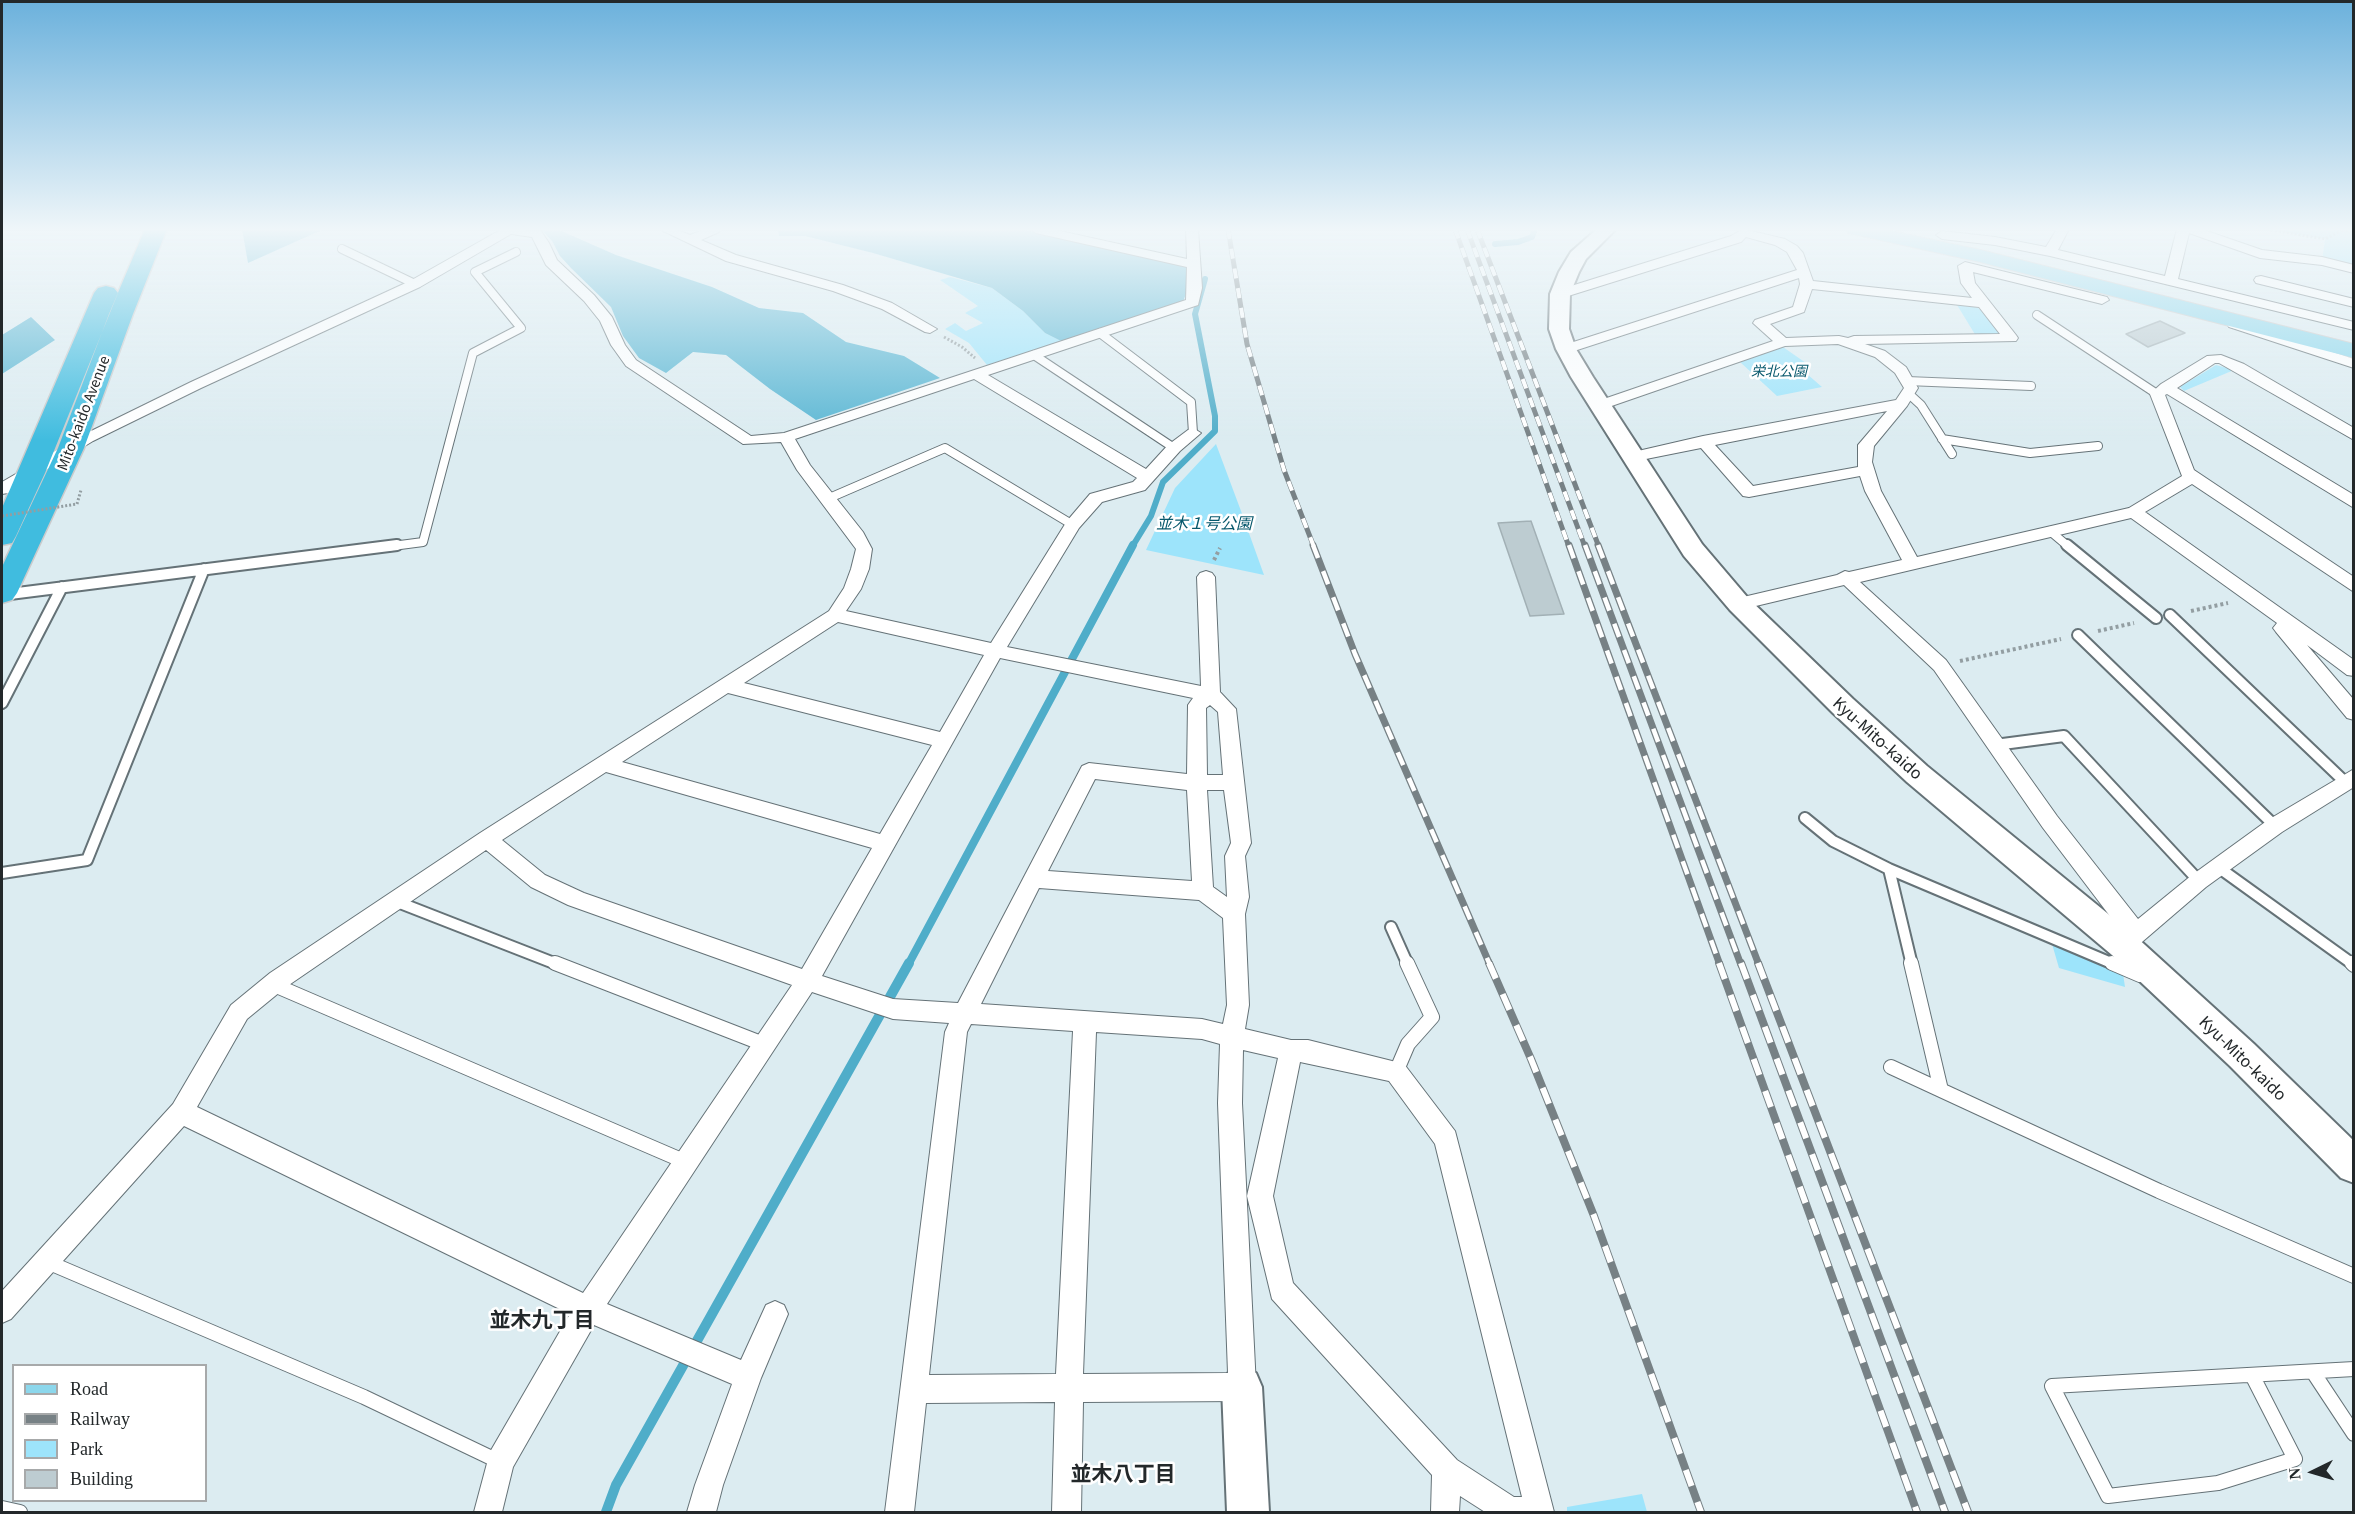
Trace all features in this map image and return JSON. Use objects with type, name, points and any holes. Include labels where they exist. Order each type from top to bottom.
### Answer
[{"type":"highway","name":"Mito-kaido Avenue","points":[[2,536],[32,473],[105,300]]},
{"type":"highway","name":"Mito-kaido Avenue","points":[[2,594],[70,448],[127,300]]},
{"type":"highway","points":[[121,314],[132,300]]},
{"type":"main road","points":[[2150,300],[2206,314],[2305,332],[2354,338]]},
{"type":"main road","points":[[2184,300],[2305,332],[2354,351]]},
{"type":"street","points":[[2,489],[70,448],[196,384],[380,300]]},
{"type":"street","points":[[591,300],[607,320],[618,345],[631,363],[748,441],[786,437],[1192,302],[1193,300]]},
{"type":"street","points":[[870,300],[887,306],[930,329]]},
{"type":"street","name":"Kyu-Mito-kaido","points":[[1560,300],[1559,329],[1566,349],[1631,457],[1693,550],[1740,604],[1843,706],[1917,774],[2129,939],[2166,985],[2242,1054],[2354,1166]]},
{"type":"street","points":[[1566,349],[1732,300]]},
{"type":"street","points":[[1783,342],[1760,323],[1800,309],[1802,300]]},
{"type":"street","points":[[1959,300],[1983,303]]},
{"type":"street","points":[[1600,405],[1783,342],[2011,338],[1980,300]]},
{"type":"street","points":[[2248,300],[2354,326]]},
{"type":"street","points":[[2206,314],[2354,364]]},
{"type":"street","points":[[1839,340],[1880,354],[1901,370],[1906,393],[1866,445],[1864,462],[1872,491],[1913,564]]},
{"type":"street","points":[[2162,390],[2206,361],[2222,359],[2354,435]]},
{"type":"street","points":[[981,371],[1147,477]]},
{"type":"street","points":[[2162,390],[2187,472],[2354,586]]},
{"type":"street","points":[[2162,390],[2354,503]]},
{"type":"street","points":[[1631,457],[1906,393]]},
{"type":"street","points":[[488,1512],[500,1462],[588,1309],[807,981],[943,740],[1073,525],[1096,498],[1139,486],[1174,448],[1193,433]]},
{"type":"street","points":[[2,1310],[181,1112],[239,1012],[272,984],[487,839],[835,615],[856,579],[864,549],[857,536],[803,467],[786,437]]},
{"type":"street","points":[[1703,441],[1749,492],[1866,470]]},
{"type":"street","points":[[1740,604],[1845,577],[1913,564],[2134,512],[2192,477]]},
{"type":"street","points":[[2134,512],[2354,669]]},
{"type":"street","points":[[1206,577],[1211,695]]},
{"type":"street","points":[[1845,577],[1941,665],[2129,939],[2218,867],[2275,826],[2349,779]]},
{"type":"street","points":[[2264,605],[2354,713]]},
{"type":"street","points":[[835,615],[1056,664],[1211,695],[1227,710],[1241,843],[1235,856],[1238,897],[1233,914],[1238,1005],[1232,1035],[1230,1103],[1248,1512]]},
{"type":"street","points":[[725,685],[943,740]]},
{"type":"street","points":[[1203,891],[1197,783],[1197,705],[1211,695]]},
{"type":"street","points":[[603,764],[884,843]]},
{"type":"street","points":[[899,1512],[956,1032],[964,1014],[1089,771],[1197,783],[1233,782]]},
{"type":"street","points":[[487,839],[538,881],[576,899],[864,1001],[893,1009],[1203,1029],[1291,1051],[1308,1051],[1396,1072],[1446,1139],[1540,1511],[1510,1512],[1447,1470],[1281,1290],[1260,1196],[1291,1051]]},
{"type":"street","points":[[1034,879],[1203,891],[1233,914]]},
{"type":"street","points":[[1067,1512],[1069,1389],[1085,1021]]},
{"type":"street","points":[[181,1112],[588,1309],[748,1377]]},
{"type":"street","points":[[702,1512],[709,1485],[748,1377],[775,1314]]},
{"type":"street","points":[[913,1389],[1242,1387]]},
{"type":"street","points":[[1445,1512],[1447,1470]]},
{"type":"lane","points":[[2,594],[423,542],[473,353],[521,328],[498,300]]},
{"type":"lane","points":[[2037,315],[2162,390]]},
{"type":"lane","points":[[1100,333],[1191,402],[1193,433]]},
{"type":"lane","points":[[1034,355],[1174,448]]},
{"type":"lane","points":[[1906,393],[2031,386]]},
{"type":"lane","points":[[1906,393],[1921,405],[1952,454]]},
{"type":"lane","points":[[1942,439],[2030,453],[2098,446]]},
{"type":"lane","points":[[827,499],[945,448],[1073,525]]},
{"type":"lane","points":[[2050,531],[2156,618]]},
{"type":"lane","points":[[2,873],[87,860],[204,569]]},
{"type":"lane","points":[[2,703],[62,587]]},
{"type":"lane","points":[[2170,615],[2349,779]]},
{"type":"lane","points":[[2078,635],[2275,826]]},
{"type":"lane","points":[[1995,745],[2064,736],[2199,881]]},
{"type":"lane","points":[[1805,818],[1833,841],[1888,868],[2166,985]]},
{"type":"lane","points":[[2218,867],[2354,965]]},
{"type":"lane","points":[[1888,868],[1941,1090]]},
{"type":"lane","points":[[395,901],[765,1044]]},
{"type":"lane","points":[[1391,927],[1432,1017],[1408,1044],[1396,1072]]},
{"type":"lane","points":[[272,984],[686,1162]]},
{"type":"lane","points":[[1891,1067],[2159,1191],[2354,1276]]},
{"type":"lane","points":[[45,1261],[364,1397],[500,1462]]},
{"type":"lane","points":[[2252,1375],[2295,1460],[2218,1483],[2108,1496],[2052,1386],[2354,1369]]},
{"type":"lane","points":[[2313,1372],[2354,1434]]},
{"type":"lane","points":[[2,1508],[20,1512]]},
{"type":"path","points":[[930,329],[962,347],[981,371]]},
{"type":"path","points":[[2,516],[77,504]]},
{"type":"green space","points":[[969,300],[1008,300],[1045,333],[1063,342],[987,365],[969,343],[945,329],[955,323],[966,331],[983,323],[965,313],[978,306]]},
{"type":"green space","points":[[1957,305],[1973,306],[1984,311],[2001,332],[1997,336],[1976,336]]},
{"type":"green space","name":"栄北公園","points":[[1783,347],[1806,363],[1799,367],[1822,387],[1777,396],[1740,362]]},
{"type":"green space","points":[[2216,365],[2234,370],[2184,391],[2180,387]]},
{"type":"green space","name":"並木１号公園","points":[[1216,444],[1264,575],[1146,550],[1175,488]]},
{"type":"green space","points":[[2050,937],[2122,967],[2125,987],[2059,968]]},
{"type":"green space","points":[[1642,1494],[1647,1512],[1567,1512],[1567,1507]]},
{"type":"shaded area","points":[[603,300],[740,300],[759,308],[803,313],[846,342],[904,356],[940,378],[816,420],[770,389],[726,355],[693,352],[666,373],[639,358],[623,336],[611,307]]},
{"type":"shaded area","points":[[1008,300],[1184,300],[1183,302],[1063,342],[1045,333]]},
{"type":"shaded area","points":[[31,317],[55,340],[2,374],[2,335]]},
{"type":"building","points":[[2160,321],[2185,333],[2148,347],[2126,334]]},
{"type":"building","points":[[1531,521],[1564,614],[1530,616],[1498,523]]},
{"type":"waterway","points":[[1132,547],[1151,516],[1163,482],[1215,431],[1215,416],[1195,314],[1199,300]]},
{"type":"waterway","points":[[908,965],[1133,545]]},
{"type":"waterway","points":[[606,1512],[616,1485],[909,963]]},
{"type":"railway","points":[[1240,300],[1247,344],[1284,470],[1314,547]]},
{"type":"railway","points":[[1480,300],[1569,547]]},
{"type":"railway","points":[[1493,300],[1585,547]]},
{"type":"railway","points":[[1504,300],[1599,547]]},
{"type":"railway","points":[[1313,545],[1355,654],[1490,965]]},
{"type":"railway","points":[[1569,545],[1720,965]]},
{"type":"railway","points":[[1585,545],[1741,965]]},
{"type":"railway","points":[[1598,545],[1759,965]]},
{"type":"railway","points":[[1489,963],[1531,1059],[1594,1216],[1701,1512]]},
{"type":"railway","points":[[1719,963],[1917,1512]]},
{"type":"railway","points":[[1741,963],[1945,1512]]},
{"type":"railway","points":[[1758,963],[1968,1512]]},
{"type":"district","name":"並木九丁目","points":[[542,1319]]},
{"type":"district","name":"並木八丁目","points":[[1123,1473]]}]
